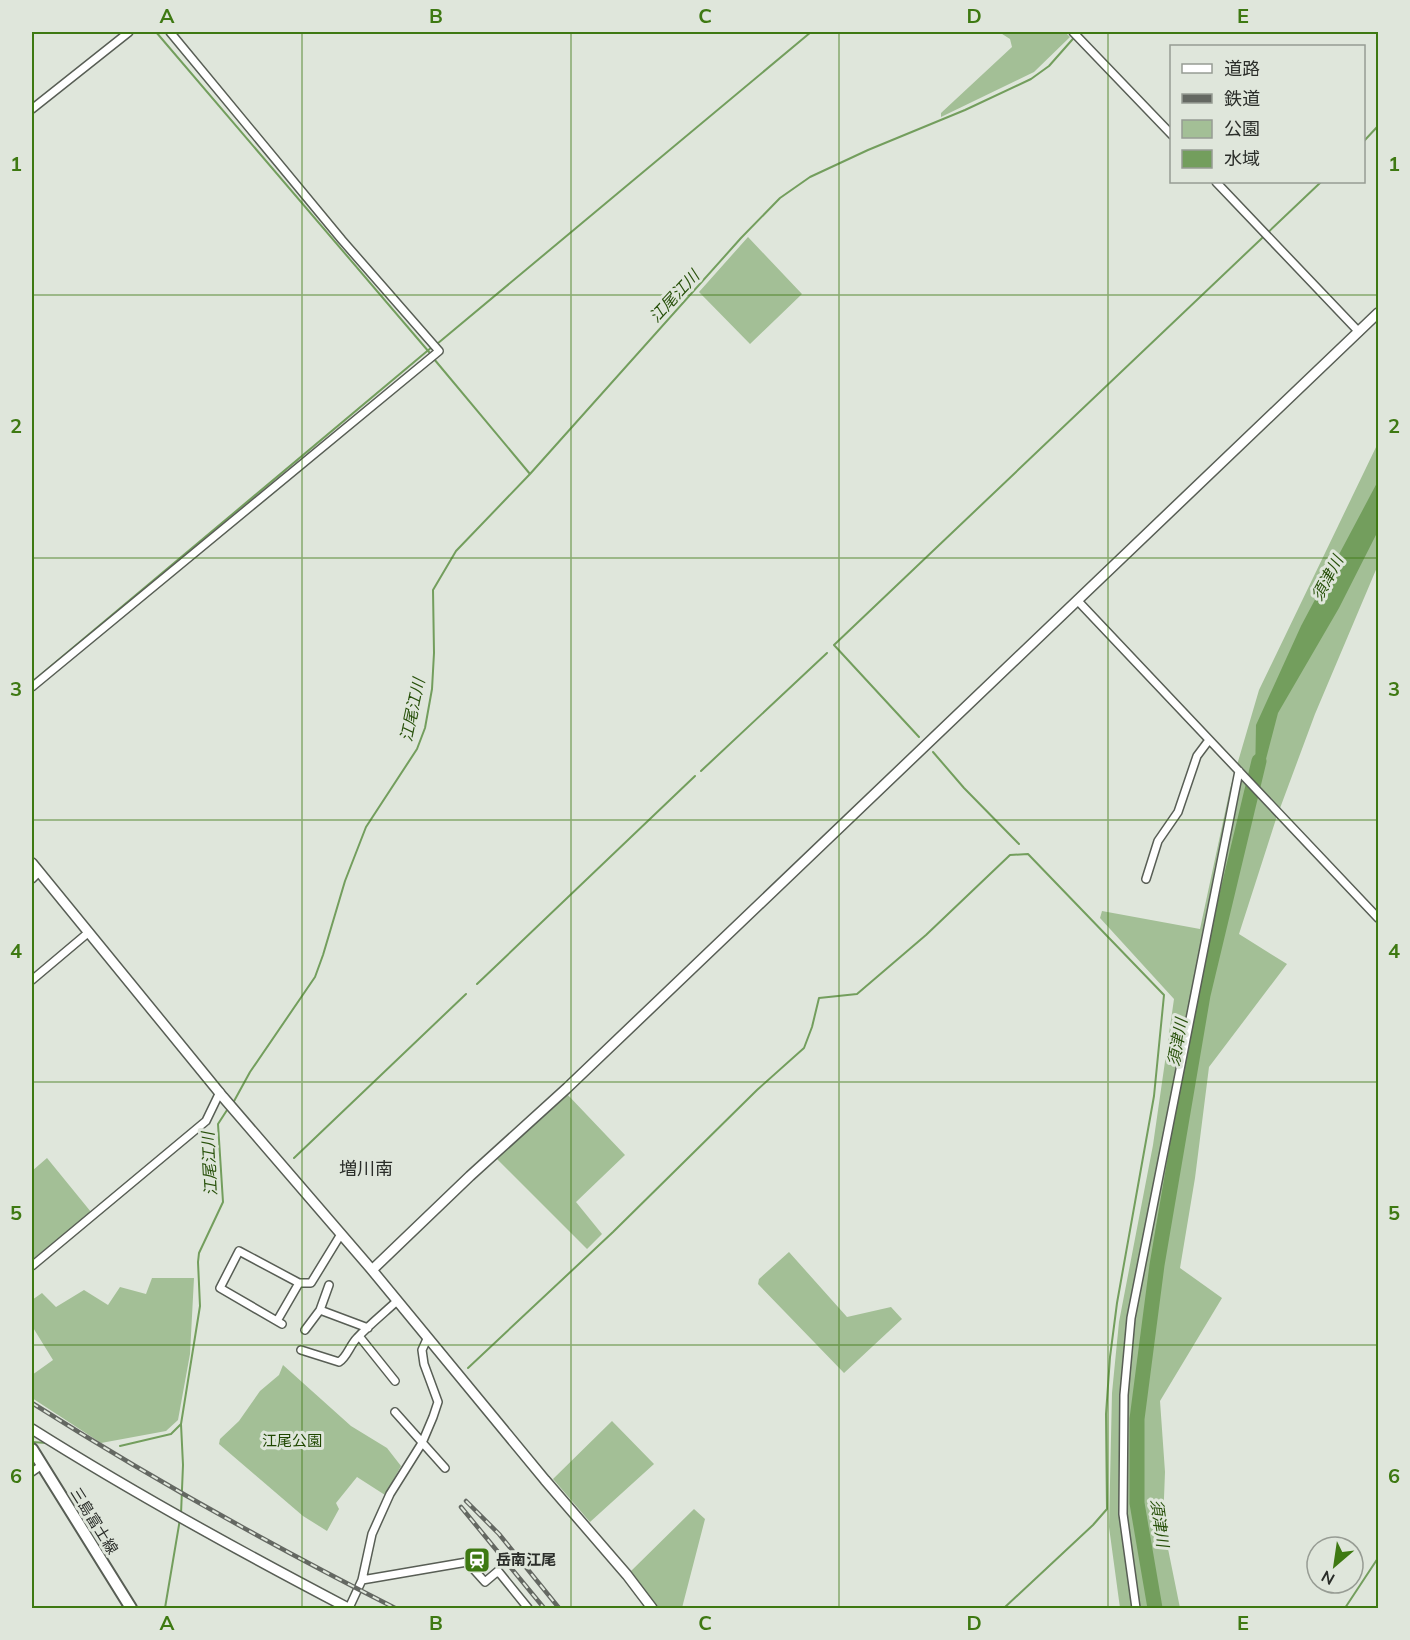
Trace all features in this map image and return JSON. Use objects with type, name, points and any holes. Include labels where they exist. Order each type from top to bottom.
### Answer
[{"type":"main road","name":"三島富士線","points":[[32,1449],[131,1608]]},
{"type":"street","points":[[32,109],[129,32]]},
{"type":"street","points":[[32,687],[439,351],[342,240],[170,32]]},
{"type":"street","points":[[1073,32],[1170,133]]},
{"type":"street","points":[[1217,183],[1359,332]]},
{"type":"street","points":[[372,1270],[470,1176],[567,1088],[1378,313]]},
{"type":"street","points":[[1077,600],[1378,918]]},
{"type":"street","points":[[1146,879],[1158,841],[1178,812],[1197,756],[1209,740]]},
{"type":"street","points":[[1136,1608],[1123,1514],[1124,1395],[1131,1318],[1239,771]]},
{"type":"street","points":[[32,863],[222,1094],[627,1575],[652,1608]]},
{"type":"street","points":[[32,879],[39,872]]},
{"type":"street","points":[[32,980],[89,932]]},
{"type":"street","points":[[32,1266],[206,1121],[222,1094]]},
{"type":"street","points":[[299,1283],[279,1323],[220,1288],[239,1251],[299,1283],[311,1283],[341,1234]]},
{"type":"street","points":[[305,1330],[320,1310],[329,1285]]},
{"type":"street","points":[[301,1350],[339,1362],[344,1359],[346,1352],[359,1336],[397,1301]]},
{"type":"street","points":[[320,1310],[368,1328]]},
{"type":"street","points":[[359,1336],[395,1381]]},
{"type":"street","points":[[32,1429],[58,1447],[224,1543],[349,1608],[362,1580],[372,1534],[390,1494],[422,1443],[434,1417],[438,1402],[424,1364],[422,1350],[427,1339]]},
{"type":"street","points":[[395,1412],[445,1468]]},
{"type":"street","points":[[32,1472],[42,1465]]},
{"type":"street","points":[[362,1580],[467,1562],[485,1582],[498,1571],[528,1608]]},
{"type":"green space","points":[[999,32],[1065,32],[1070,37],[1034,72],[941,117],[941,113],[1012,47],[1010,39]]},
{"type":"green space","points":[[748,237],[802,294],[750,344],[699,292]]},
{"type":"green space","points":[[1378,443],[1378,565],[1315,714],[1276,819],[1239,934],[1287,964],[1209,1067],[1195,1178],[1180,1268],[1222,1298],[1160,1401],[1165,1472],[1163,1524],[1180,1608],[1120,1608],[1109,1527],[1112,1393],[1119,1322],[1153,1145],[1174,999],[1100,918],[1102,911],[1200,929],[1230,789],[1259,690]]},
{"type":"green space","points":[[566,1093],[625,1155],[576,1202],[602,1234],[587,1249],[496,1158]]},
{"type":"green space","points":[[47,1158],[91,1212],[32,1260],[32,1171]]},
{"type":"green space","points":[[789,1252],[847,1317],[891,1307],[902,1319],[844,1373],[758,1284],[759,1279]]},
{"type":"green space","points":[[152,1278],[194,1278],[190,1354],[178,1420],[166,1431],[101,1443],[32,1398],[32,1375],[53,1360],[32,1326],[32,1300],[42,1293],[56,1307],[84,1290],[108,1305],[120,1287],[146,1294]]},
{"type":"green space","name":"江尾公園","points":[[283,1365],[351,1426],[387,1448],[401,1466],[385,1495],[357,1477],[336,1503],[339,1509],[327,1531],[303,1516],[219,1444],[220,1439],[239,1421],[260,1391],[279,1375]]},
{"type":"green space","points":[[612,1421],[654,1464],[590,1522],[553,1479]]},
{"type":"green space","points":[[694,1509],[705,1519],[682,1608],[658,1608],[630,1572]]},
{"type":"water","points":[[1378,481],[1378,531],[1339,608],[1278,713],[1260,782],[1255,779],[1256,725],[1301,626]]},
{"type":"waterway","points":[[156,32],[429,352]]},
{"type":"waterway","points":[[437,344],[811,32]]},
{"type":"waterway","name":"江尾江川","points":[[233,1103],[250,1072],[315,977],[345,881],[366,827],[417,749],[425,728],[432,689],[433,590],[456,551],[530,474],[741,238],[780,198],[810,177],[1031,79],[1049,66],[1079,32]]},
{"type":"waterway","points":[[1365,140],[1378,126]]},
{"type":"waterway","points":[[919,737],[834,645],[1320,183]]},
{"type":"waterway","points":[[32,682],[432,347]]},
{"type":"waterway","points":[[434,359],[530,474]]},
{"type":"waterway","points":[[701,771],[827,653]]},
{"type":"waterway","points":[[933,752],[964,788],[1019,844]]},
{"type":"waterway","name":"須津川","points":[[1155,1608],[1137,1503],[1137,1419],[1157,1265],[1203,995],[1259,761]]},
{"type":"waterway","points":[[477,984],[695,776]]},
{"type":"waterway","points":[[468,1368],[613,1232],[757,1090],[804,1048],[819,998],[857,994],[926,935],[1010,855],[1028,854],[1164,995],[1154,1096],[1117,1303],[1110,1357],[1106,1414],[1107,1509],[1093,1525],[1004,1608]]},
{"type":"waterway","points":[[294,1158],[466,994]]},
{"type":"waterway","name":"江尾江川","points":[[181,1514],[183,1465],[181,1424],[200,1306],[199,1253],[223,1202],[218,1124],[229,1107]]},
{"type":"waterway","points":[[120,1446],[171,1434],[181,1424]]},
{"type":"waterway","points":[[32,1442],[47,1443]]},
{"type":"waterway","name":"江尾江川","points":[[165,1608],[180,1519]]},
{"type":"waterway","points":[[1345,1608],[1378,1558]]},
{"type":"railway","points":[[32,1403],[211,1510],[395,1608]]},
{"type":"railway","points":[[466,1501],[499,1534],[559,1608]]},
{"type":"railway","points":[[461,1507],[544,1608]]},
{"type":"place","name":"岳南江尾","points":[[477,1560]]},
{"type":"district","name":"増川南","points":[[366,1169]]}]
